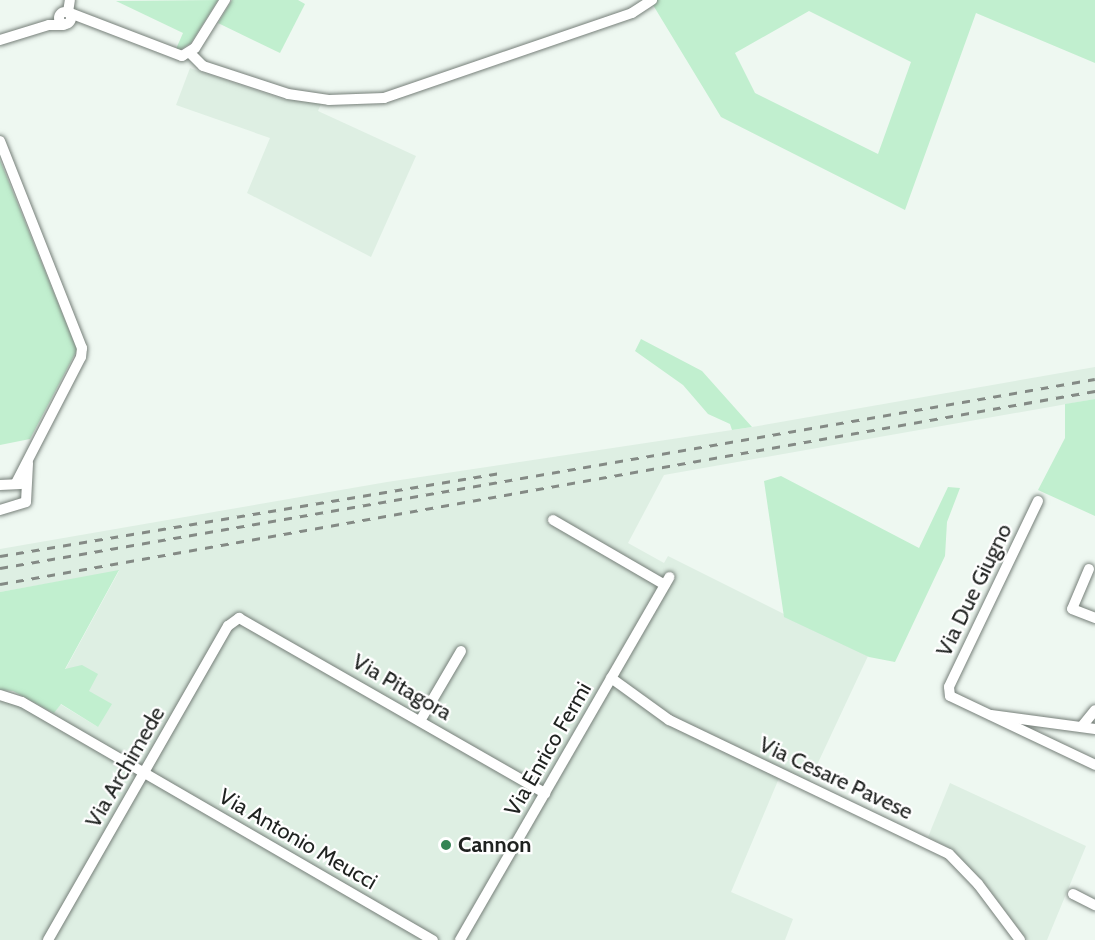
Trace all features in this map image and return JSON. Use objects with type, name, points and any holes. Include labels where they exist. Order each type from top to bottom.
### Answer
[{"type":"street","points":[[66,17],[69,0]]},
{"type":"street","points":[[0,40],[40,28],[66,17],[175,55],[190,53],[225,0]]},
{"type":"street","points":[[190,53],[202,66],[288,94],[329,100],[398,95],[632,13],[652,0]]},
{"type":"street","points":[[0,141],[82,348],[16,483]]},
{"type":"street","points":[[0,510],[23,505],[29,492],[28,462]]},
{"type":"street","points":[[0,485],[16,483],[29,492]]},
{"type":"street","name":"Via Due Giugno","points":[[982,714],[950,696],[949,687],[1038,501]]},
{"type":"street","name":"Via Enrico Fermi","points":[[460,940],[667,581],[553,520]]},
{"type":"street","points":[[1089,569],[1072,609],[1095,618]]},
{"type":"street","name":"Via Pitagora","points":[[239,618],[545,793]]},
{"type":"street","name":"Via Archimede","points":[[48,940],[228,626],[239,618]]},
{"type":"street","points":[[420,721],[461,651]]},
{"type":"street","name":"Via Cesare Pavese","points":[[611,678],[669,720],[949,854],[978,884],[1020,940]]},
{"type":"street","name":"Via Antonio Meucci","points":[[0,695],[22,702],[433,940]]},
{"type":"street","points":[[1083,725],[1095,710]]},
{"type":"street","points":[[982,714],[1083,725],[1095,729]]},
{"type":"street","points":[[982,714],[1095,765]]},
{"type":"street","points":[[1073,894],[1095,905]]},
{"type":"shaded area","points":[[190,68],[285,100],[290,90],[324,97],[318,111],[416,156],[371,257],[247,193],[270,138],[176,105]]},
{"type":"shaded area","points":[[1095,367],[1095,399],[664,475],[628,543],[664,563],[668,556],[868,656],[809,782],[782,771],[731,892],[793,919],[785,940],[0,940],[0,690],[60,704],[98,727],[89,691],[65,670],[119,571],[0,592],[0,549],[387,482],[752,427]]},
{"type":"shaded area","points":[[950,783],[1086,846],[1047,940],[1027,940],[983,881],[951,849],[928,837]]},
{"type":"green space","points":[[218,0],[191,43],[180,50],[176,49],[183,33],[116,1]]},
{"type":"green space","points":[[232,0],[298,0],[305,4],[280,53],[218,23]]},
{"type":"green space","points":[[650,0],[1095,0],[1095,63],[976,13],[905,210],[721,117]],"holes":[[[809,11],[911,62],[878,154],[755,93],[735,53]]]},
{"type":"green space","points":[[0,160],[77,350],[30,439],[0,445]]},
{"type":"green space","points":[[641,339],[702,371],[752,427],[732,430],[730,424],[708,414],[683,385],[635,351]]},
{"type":"green space","points":[[1095,399],[1095,516],[1038,490],[1065,438],[1065,404]]},
{"type":"green space","points":[[781,476],[919,548],[948,487],[960,488],[947,522],[945,556],[895,662],[869,657],[784,617],[764,481]]},
{"type":"green space","points":[[119,570],[65,669],[82,665],[98,674],[89,691],[112,704],[98,727],[61,704],[54,713],[13,691],[0,690],[0,592]]},
{"type":"railway","points":[[0,568],[1095,379]]},
{"type":"railway","points":[[0,584],[1095,391]]},
{"type":"railway","points":[[0,556],[500,473]]},
{"type":"place","name":"Cannon","points":[[446,845]]}]
